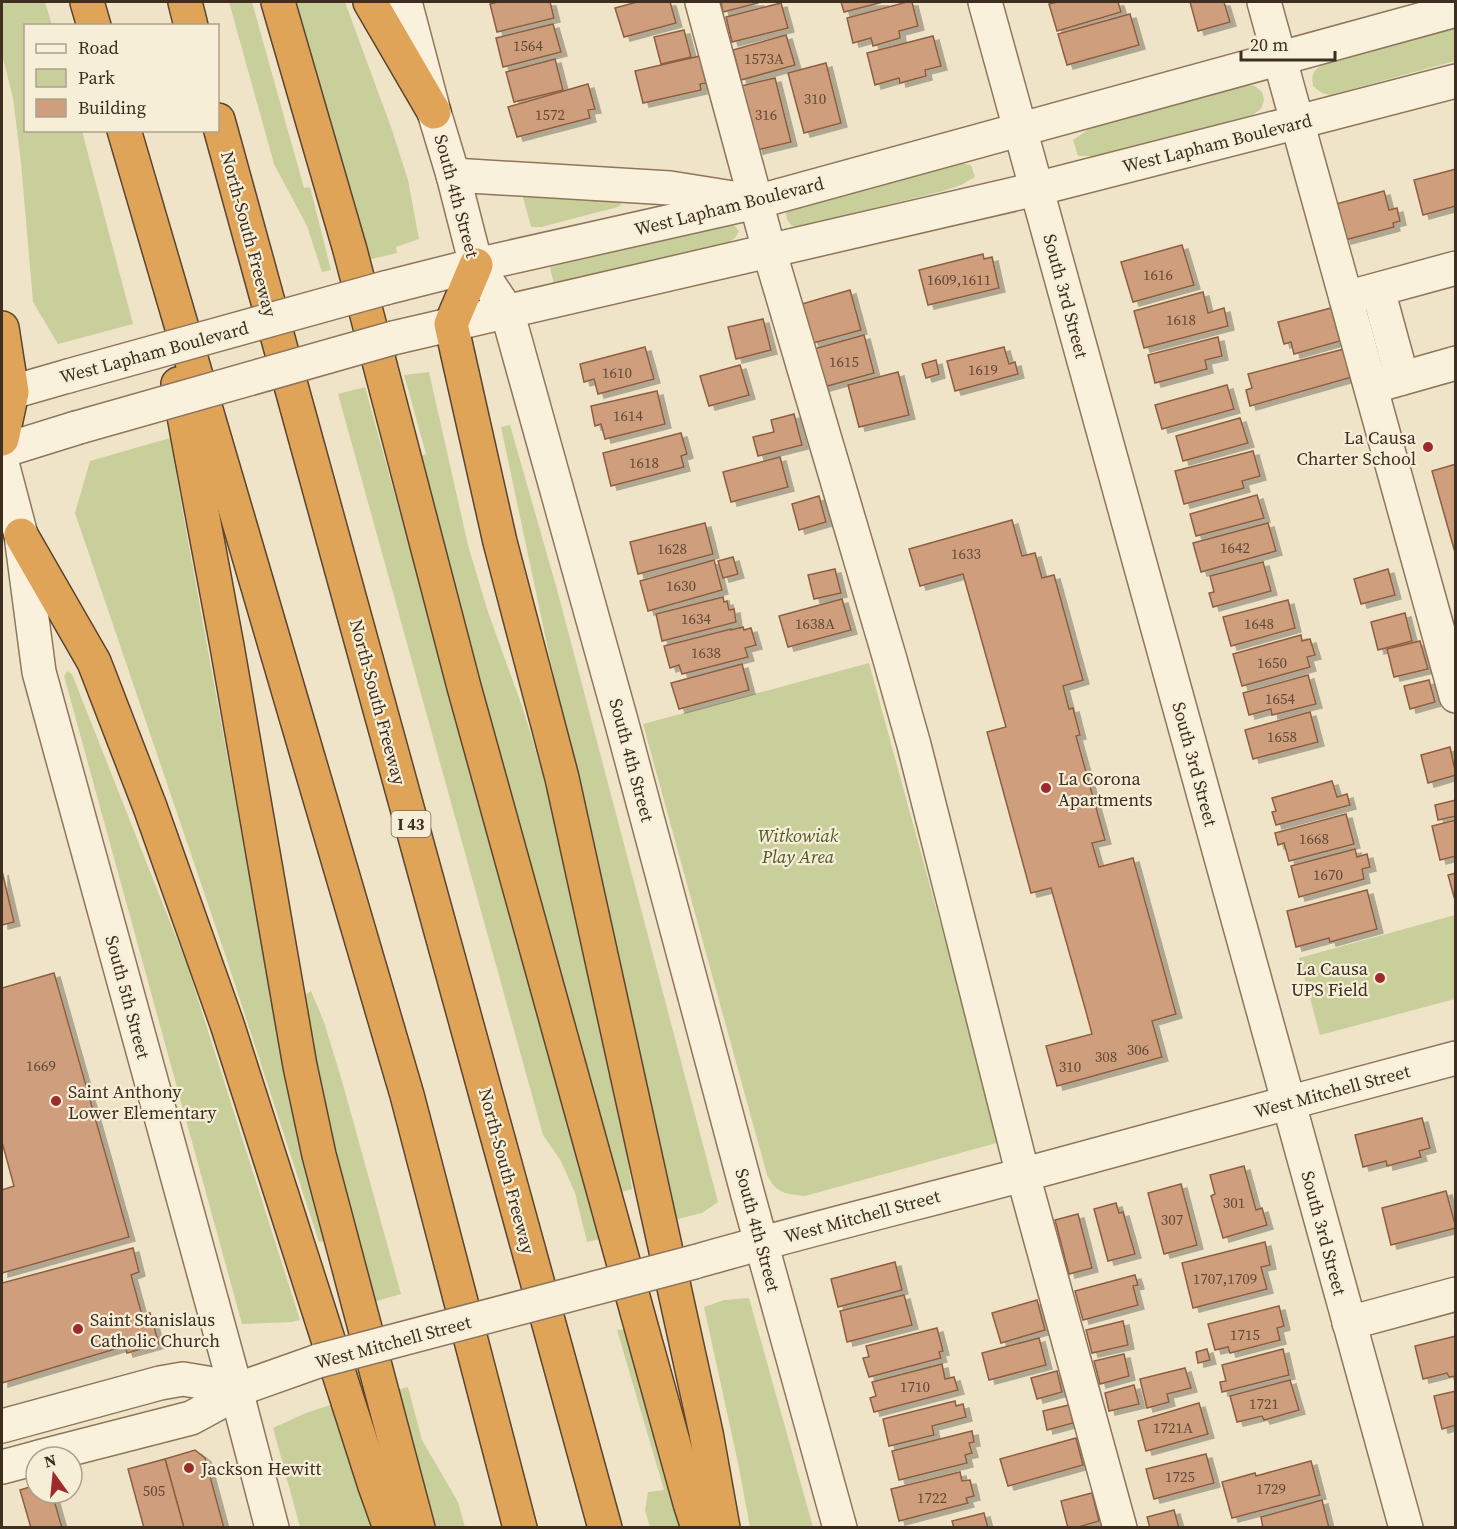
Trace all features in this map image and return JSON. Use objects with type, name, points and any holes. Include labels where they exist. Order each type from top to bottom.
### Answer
[{"type":"highway","points":[[87,2],[93,24]]},
{"type":"highway","points":[[185,2],[190,24]]},
{"type":"highway","points":[[278,2],[350,250],[464,687],[698,1527]]},
{"type":"highway","points":[[370,2],[434,112]]},
{"type":"highway","name":"North-South Freeway","points":[[219,124],[605,1527]]},
{"type":"highway","points":[[125,132],[407,1095],[520,1527]]},
{"type":"highway","points":[[145,206],[318,1155],[418,1527]]},
{"type":"highway","points":[[476,265],[451,324],[500,542],[562,778],[706,1433],[723,1527]]},
{"type":"highway","points":[[2,328],[7,393],[2,439]]},
{"type":"highway","points":[[11,535],[94,662],[150,807],[227,1024],[390,1527]]},
{"type":"street","name":"South 4th Street","points":[[405,2],[476,265],[507,311],[622,724],[761,1243],[840,1527]]},
{"type":"street","points":[[702,2],[769,250],[914,745],[1023,1175],[1120,1527]]},
{"type":"street","name":"South 3rd Street","points":[[985,2],[1406,1527]]},
{"type":"street","points":[[1264,2],[1455,696]]},
{"type":"street","name":"West Lapham Boulevard","points":[[7,393],[476,265],[756,202],[1455,10]]},
{"type":"street","name":"West Lapham Boulevard","points":[[2,451],[393,338],[1036,189],[1455,81]]},
{"type":"street","points":[[453,175],[670,188],[756,202]]},
{"type":"street","points":[[1346,298],[1455,268]]},
{"type":"street","points":[[1378,290],[1402,378]]},
{"type":"street","points":[[1370,387],[1455,363]]},
{"type":"street","name":"South 5th Street","points":[[2,463],[11,535],[39,672],[272,1527]]},
{"type":"street","name":"West Mitchell Street","points":[[84,1445],[191,1418],[236,1390],[318,1361],[1023,1175],[1455,1058]]},
{"type":"street","points":[[1349,1323],[1455,1294]]},
{"type":"street","points":[[2,1426],[160,1383],[183,1379],[236,1390]]},
{"type":"street","name":"West Mitchell Street","points":[[2,1467],[24,1461]]},
{"type":"green space","points":[[2,2],[45,2],[52,24],[24,24],[24,132],[82,132],[133,324],[58,344],[33,302],[13,98],[2,55]]},
{"type":"green space","points":[[229,2],[252,2],[304,188],[310,187],[331,270],[322,272],[307,226],[274,164]]},
{"type":"green space","points":[[292,2],[345,2],[408,180],[419,239],[396,247],[397,253],[364,261]]},
{"type":"green space","points":[[1455,29],[1455,61],[1330,95],[1322,93],[1313,86],[1314,73],[1323,64]]},
{"type":"green space","points":[[1245,85],[1255,86],[1262,92],[1264,100],[1261,109],[1252,115],[1121,151],[1097,156],[1078,156],[1073,140],[1089,129]]},
{"type":"green space","points":[[959,163],[971,165],[975,177],[943,191],[802,226],[792,226],[787,220],[786,213],[792,208]]},
{"type":"green space","points":[[523,197],[616,200],[622,204],[541,227],[531,227]]},
{"type":"green space","points":[[729,224],[735,226],[739,231],[735,238],[726,244],[554,285],[550,267]]},
{"type":"green space","points":[[429,372],[468,545],[488,612],[523,709],[542,771],[560,843],[625,1139],[632,1189],[621,1192],[417,457],[426,454],[404,375]]},
{"type":"green space","points":[[365,387],[600,1239],[587,1242],[575,1193],[561,1161],[543,1135],[338,394]]},
{"type":"green space","points":[[510,425],[558,593],[718,1202],[702,1213],[669,1221],[501,427]]},
{"type":"green space","points":[[170,438],[270,991],[301,1146],[324,1241],[319,1242],[227,960],[75,513],[90,461]]},
{"type":"green space","name":"Witkowiak Play Area","points":[[869,663],[1000,1142],[805,1196],[778,1189],[767,1175],[643,724]]},
{"type":"green space","points":[[67,671],[72,674],[187,965],[300,1320],[242,1324],[64,676]]},
{"type":"green space","name":"La Causa UPS Field","points":[[1455,915],[1455,999],[1320,1035],[1299,958]]},
{"type":"green space","points":[[311,991],[324,1022],[342,1081],[401,1294],[373,1302],[327,1120],[305,995]]},
{"type":"green space","points":[[749,1298],[813,1527],[750,1527],[704,1307],[724,1300]]},
{"type":"green space","points":[[625,1329],[680,1527],[650,1527],[645,1510],[648,1492],[664,1490],[617,1330]]},
{"type":"green space","points":[[408,1387],[422,1440],[458,1502],[465,1527],[436,1527],[398,1390]]},
{"type":"green space","points":[[333,1404],[376,1527],[300,1527],[273,1428]]},
{"type":"building","points":[[550,2],[554,18],[497,32],[490,4]]},
{"type":"building","points":[[637,2],[670,2],[676,23],[624,37],[615,8]]},
{"type":"building","points":[[721,2],[758,2],[758,3],[723,12]]},
{"type":"building","points":[[841,2],[883,2],[844,12]]},
{"type":"building","points":[[912,2],[918,26],[899,31],[900,38],[873,46],[871,38],[853,43],[847,18]]},
{"type":"building","points":[[1118,2],[1121,12],[1057,31],[1049,4]]},
{"type":"building","points":[[1190,2],[1224,2],[1230,22],[1198,31]]},
{"type":"building","points":[[781,3],[788,28],[732,42],[726,17]]},
{"type":"building","points":[[1130,14],[1139,45],[1067,65],[1058,34]]},
{"type":"building","points":[[553,24],[561,52],[503,67],[496,38]]},
{"type":"building","points":[[684,30],[691,57],[661,64],[654,37]]},
{"type":"building","points":[[786,35],[795,65],[741,80],[733,50]]},
{"type":"building","points":[[933,36],[941,66],[925,70],[926,76],[900,83],[899,78],[875,85],[867,53]]},
{"type":"building","points":[[700,56],[706,83],[700,84],[701,90],[643,103],[635,71]]},
{"type":"building","points":[[555,59],[563,90],[514,102],[506,72]]},
{"type":"building","points":[[826,63],[841,123],[804,133],[788,73]]},
{"type":"building","points":[[775,78],[791,142],[757,150],[741,86]]},
{"type":"building","points":[[588,84],[595,109],[588,110],[590,118],[517,137],[508,107]]},
{"type":"building","points":[[1456,169],[1456,206],[1423,215],[1414,180]]},
{"type":"building","points":[[1384,191],[1389,210],[1397,208],[1400,221],[1393,223],[1394,227],[1345,240],[1336,204]]},
{"type":"building","points":[[1182,245],[1194,285],[1133,302],[1121,262]]},
{"type":"building","points":[[983,254],[984,259],[992,257],[999,288],[928,305],[919,270]]},
{"type":"building","points":[[850,290],[861,330],[813,343],[802,304]]},
{"type":"building","points":[[1203,292],[1208,313],[1224,308],[1228,326],[1144,348],[1134,311]]},
{"type":"building","points":[[1331,308],[1340,341],[1294,354],[1291,342],[1284,344],[1278,322]]},
{"type":"building","points":[[763,319],[771,350],[736,359],[728,327]]},
{"type":"building","points":[[864,335],[874,373],[824,387],[814,349]]},
{"type":"building","points":[[1218,337],[1222,356],[1205,360],[1207,369],[1155,383],[1148,355]]},
{"type":"building","points":[[645,347],[654,379],[598,394],[594,379],[584,382],[580,364]]},
{"type":"building","points":[[1004,347],[1009,364],[1015,362],[1018,374],[955,391],[947,361]]},
{"type":"building","points":[[1344,349],[1352,377],[1250,406],[1246,390],[1252,388],[1248,374]]},
{"type":"building","points":[[936,360],[939,374],[926,378],[922,364]]},
{"type":"building","points":[[740,365],[749,395],[709,406],[700,376]]},
{"type":"building","points":[[898,372],[909,415],[859,427],[848,385]]},
{"type":"building","points":[[1227,385],[1234,409],[1162,429],[1155,405]]},
{"type":"building","points":[[657,391],[665,424],[605,439],[601,424],[595,426],[591,406]]},
{"type":"building","points":[[794,414],[802,445],[758,456],[753,437],[774,432],[771,420]]},
{"type":"building","points":[[1240,418],[1248,443],[1183,461],[1176,436]]},
{"type":"building","points":[[681,433],[687,454],[681,456],[684,467],[611,486],[603,453]]},
{"type":"building","points":[[1253,451],[1260,476],[1242,481],[1244,488],[1184,504],[1175,471]]},
{"type":"building","points":[[780,457],[788,487],[731,502],[723,472]]},
{"type":"building","points":[[1456,464],[1456,556],[1432,471]]},
{"type":"building","points":[[1257,495],[1264,518],[1196,536],[1190,514]]},
{"type":"building","points":[[819,496],[826,522],[799,530],[792,504]]},
{"type":"building","name":"La Corona Apartments","points":[[1012,520],[1022,556],[1035,553],[1042,578],[1054,575],[1083,680],[1063,686],[1069,709],[1073,708],[1080,735],[1076,736],[1105,840],[1092,843],[1099,867],[1133,858],[1176,1014],[1152,1021],[1162,1057],[1057,1086],[1046,1046],[1092,1034],[1085,1008],[1051,888],[1031,893],[987,732],[1006,727],[963,574],[920,586],[909,549]]},
{"type":"building","points":[[705,523],[713,554],[638,574],[630,542]]},
{"type":"building","points":[[1268,523],[1276,551],[1201,572],[1193,543]]},
{"type":"building","points":[[733,557],[738,574],[723,578],[718,561]]},
{"type":"building","points":[[714,560],[722,590],[648,611],[640,581]]},
{"type":"building","points":[[1263,562],[1271,591],[1213,607],[1209,593],[1214,592],[1210,576]]},
{"type":"building","points":[[835,569],[841,593],[814,599],[808,575]]},
{"type":"building","points":[[1388,569],[1395,595],[1361,604],[1354,579]]},
{"type":"building","points":[[723,597],[724,602],[727,601],[729,610],[734,609],[736,622],[662,641],[656,614]]},
{"type":"building","points":[[842,599],[851,630],[788,647],[779,616]]},
{"type":"building","points":[[1288,600],[1295,628],[1231,646],[1223,617]]},
{"type":"building","points":[[1405,613],[1412,641],[1378,650],[1371,622]]},
{"type":"building","points":[[743,627],[744,630],[751,628],[756,645],[745,648],[748,657],[682,674],[679,665],[670,668],[664,646]]},
{"type":"building","points":[[1301,635],[1302,641],[1310,639],[1315,655],[1307,657],[1310,667],[1242,686],[1233,654]]},
{"type":"building","points":[[1420,641],[1428,669],[1394,677],[1387,649]]},
{"type":"building","points":[[742,664],[749,690],[679,709],[671,683]]},
{"type":"building","points":[[1308,675],[1316,704],[1272,715],[1271,709],[1249,715],[1243,693]]},
{"type":"building","points":[[1429,680],[1435,702],[1410,709],[1404,686]]},
{"type":"building","points":[[1310,712],[1318,742],[1253,759],[1245,730]]},
{"type":"building","points":[[1450,747],[1456,775],[1428,783],[1421,755]]},
{"type":"building","points":[[1332,781],[1337,797],[1347,794],[1350,805],[1276,825],[1272,812],[1276,811],[1272,798]]},
{"type":"building","points":[[1456,800],[1456,816],[1438,820],[1435,805]]},
{"type":"building","points":[[1346,814],[1354,844],[1289,861],[1284,843],[1278,845],[1275,833]]},
{"type":"building","points":[[1456,820],[1456,856],[1440,860],[1432,826]]},
{"type":"building","points":[[1355,849],[1357,857],[1367,854],[1370,867],[1362,869],[1364,879],[1299,897],[1291,866]]},
{"type":"building","points":[[2,871],[14,922],[2,925]]},
{"type":"building","points":[[1456,873],[1456,904],[1448,875]]},
{"type":"building","points":[[1367,890],[1377,929],[1330,942],[1329,938],[1296,947],[1287,911]]},
{"type":"building","name":"Saint Anthony Lower Elementary","points":[[54,973],[129,1237],[2,1273],[2,1190],[14,1186],[2,1142],[2,988]]},
{"type":"building","points":[[1422,1118],[1430,1148],[1419,1151],[1421,1157],[1387,1166],[1386,1161],[1363,1167],[1355,1135]]},
{"type":"building","points":[[1244,1166],[1256,1210],[1262,1208],[1267,1225],[1223,1238],[1211,1196],[1215,1194],[1210,1175]]},
{"type":"building","points":[[1181,1184],[1197,1245],[1164,1254],[1148,1193]]},
{"type":"building","points":[[1446,1191],[1456,1228],[1391,1245],[1382,1208]]},
{"type":"building","points":[[1116,1203],[1119,1213],[1123,1212],[1135,1254],[1108,1261],[1094,1209]]},
{"type":"building","points":[[1078,1214],[1092,1268],[1069,1274],[1055,1220]]},
{"type":"building","points":[[1265,1242],[1270,1265],[1261,1267],[1267,1289],[1193,1308],[1182,1263]]},
{"type":"building","name":"Saint Stanislaus Catholic Church","points":[[133,1248],[139,1272],[131,1275],[142,1315],[150,1313],[159,1344],[127,1353],[125,1346],[2,1383],[2,1283]]},
{"type":"building","points":[[895,1262],[902,1290],[838,1307],[831,1279]]},
{"type":"building","points":[[1135,1275],[1138,1285],[1133,1286],[1138,1305],[1083,1320],[1075,1291]]},
{"type":"building","points":[[904,1295],[912,1325],[847,1342],[840,1311]]},
{"type":"building","points":[[1037,1300],[1045,1330],[1001,1343],[992,1313]]},
{"type":"building","points":[[1279,1306],[1284,1326],[1277,1328],[1280,1340],[1230,1353],[1228,1347],[1215,1350],[1208,1324]]},
{"type":"building","points":[[1123,1321],[1128,1345],[1092,1353],[1086,1330]]},
{"type":"building","points":[[937,1328],[943,1351],[939,1352],[941,1358],[869,1377],[863,1358],[869,1357],[866,1346]]},
{"type":"building","points":[[1456,1336],[1456,1376],[1449,1377],[1447,1373],[1423,1379],[1415,1346]]},
{"type":"building","points":[[1039,1338],[1046,1365],[989,1380],[982,1353]]},
{"type":"building","points":[[1207,1349],[1210,1360],[1198,1363],[1196,1352]]},
{"type":"building","points":[[1283,1349],[1289,1375],[1222,1392],[1220,1382],[1226,1381],[1222,1365]]},
{"type":"building","points":[[1124,1354],[1129,1376],[1100,1384],[1094,1361]]},
{"type":"building","points":[[942,1364],[945,1379],[954,1377],[958,1390],[874,1412],[870,1398],[876,1396],[872,1382]]},
{"type":"building","points":[[1185,1368],[1191,1388],[1167,1394],[1169,1402],[1147,1408],[1140,1379]]},
{"type":"building","points":[[1057,1371],[1062,1392],[1037,1399],[1031,1378]]},
{"type":"building","points":[[1290,1380],[1299,1410],[1264,1420],[1262,1416],[1237,1422],[1230,1396]]},
{"type":"building","points":[[1134,1385],[1139,1404],[1109,1411],[1105,1393]]},
{"type":"building","points":[[1456,1391],[1456,1425],[1442,1429],[1434,1396]]},
{"type":"building","points":[[955,1401],[956,1406],[963,1404],[966,1417],[932,1426],[934,1435],[889,1446],[883,1419]]},
{"type":"building","points":[[1199,1403],[1208,1434],[1146,1451],[1138,1421]]},
{"type":"building","points":[[1069,1405],[1073,1423],[1047,1430],[1043,1411]]},
{"type":"building","points":[[972,1431],[974,1442],[969,1443],[972,1453],[965,1455],[967,1463],[899,1480],[892,1451]]},
{"type":"building","points":[[1076,1438],[1083,1465],[1008,1486],[1000,1459]]},
{"type":"building","points":[[195,1450],[205,1458],[224,1528],[184,1528],[165,1459]]},
{"type":"building","points":[[1206,1454],[1214,1483],[1154,1499],[1146,1469]]},
{"type":"building","points":[[165,1459],[184,1528],[144,1528],[128,1469]]},
{"type":"building","points":[[1311,1461],[1320,1495],[1232,1518],[1222,1482],[1255,1473],[1256,1476]]},
{"type":"building","points":[[960,1472],[962,1481],[970,1480],[974,1496],[966,1498],[968,1503],[899,1521],[891,1489]]},
{"type":"building","points":[[24,1489],[24,1504],[20,1490]]},
{"type":"building","points":[[1092,1493],[1099,1521],[1068,1528],[1061,1501]]},
{"type":"building","points":[[1322,1500],[1329,1528],[1263,1528],[1261,1517]]},
{"type":"building","points":[[24,1505],[55,1505],[62,1528],[31,1528]]},
{"type":"building","points":[[1174,1510],[1179,1528],[1150,1528],[1147,1517]]},
{"type":"building","points":[[984,1513],[988,1528],[954,1528],[952,1521]]},
{"type":"place","name":"La Causa Charter School","points":[[1428,447]]},
{"type":"place","name":"La Corona Apartments","points":[[1046,788]]},
{"type":"place","name":"La Causa UPS Field","points":[[1380,978]]},
{"type":"place","name":"Saint Anthony Lower Elementary","points":[[56,1101]]},
{"type":"place","name":"Saint Stanislaus Catholic Church","points":[[78,1329]]},
{"type":"place","name":"Jackson Hewitt","points":[[189,1468]]}]
